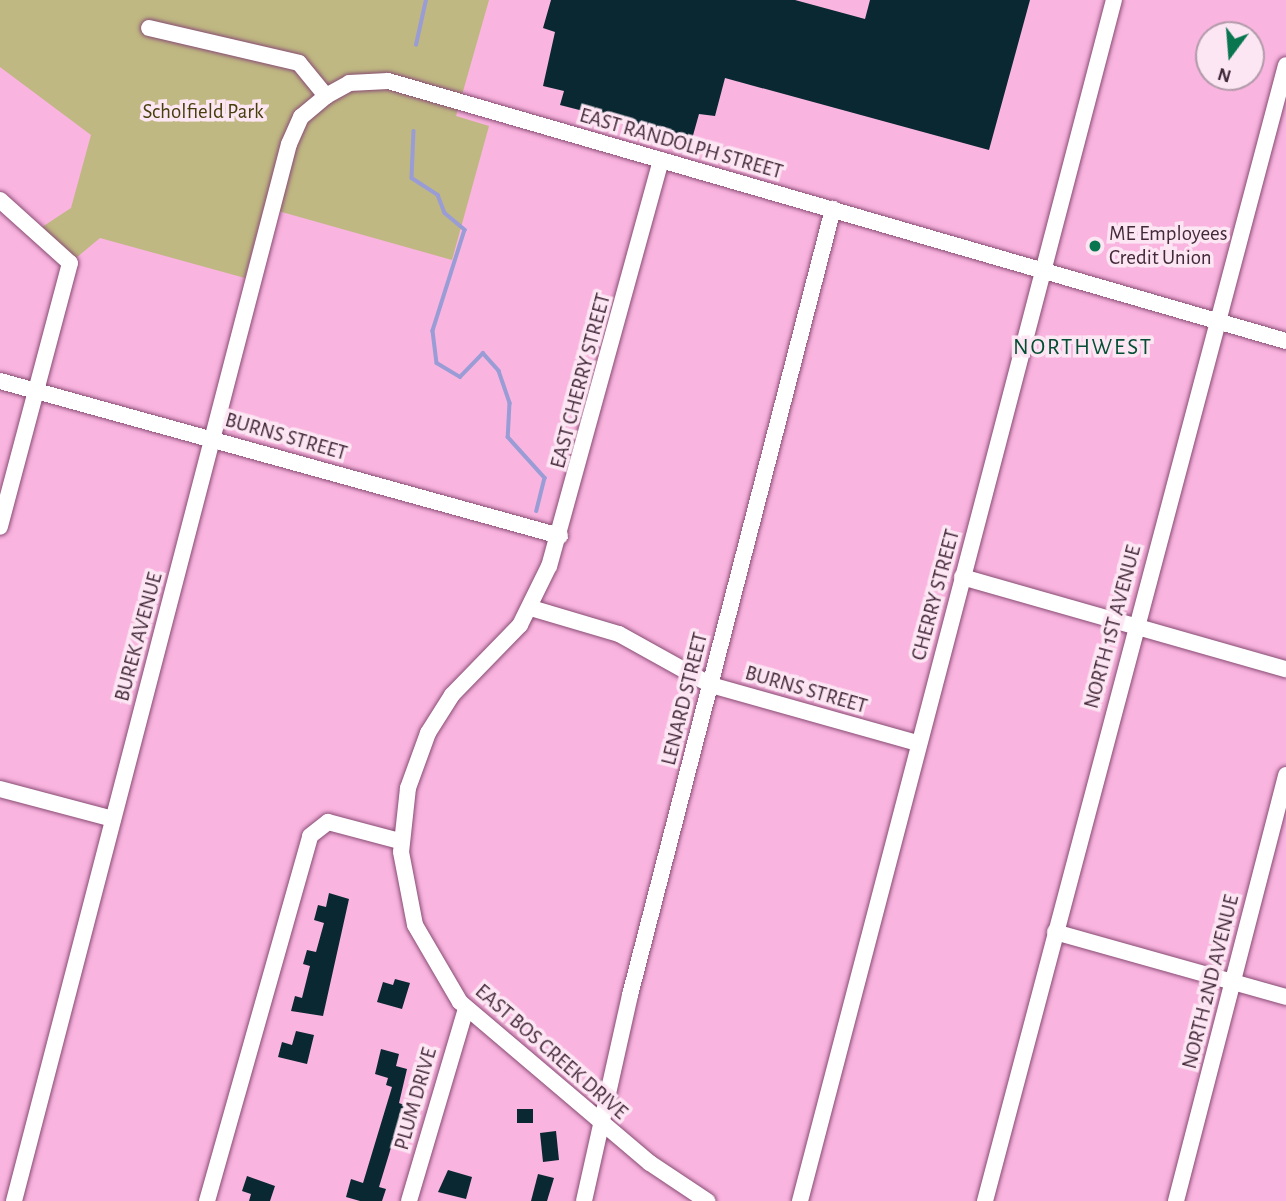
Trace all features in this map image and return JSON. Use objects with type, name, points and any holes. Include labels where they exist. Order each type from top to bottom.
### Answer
[{"type":"street","name":"CHERRY STREET","points":[[800,1201],[1114,0]]},
{"type":"street","points":[[149,28],[299,63],[326,96]]},
{"type":"street","name":"NORTH 1ST AVENUE","points":[[985,1201],[1215,321],[1286,65]]},
{"type":"street","name":"EAST RANDOLPH STREET","points":[[326,96],[349,83],[388,80],[1286,341]]},
{"type":"street","name":"BUREK AVENUE","points":[[10,1194],[113,819],[291,136],[304,113],[326,96]]},
{"type":"street","name":"EAST CHERRY STREET","points":[[531,608],[560,536],[661,160]]},
{"type":"street","points":[[0,200],[70,263],[0,527]]},
{"type":"street","name":"LENARD STREET","points":[[584,1201],[711,685],[833,209]]},
{"type":"street","name":"BURNS STREET","points":[[0,380],[560,536]]},
{"type":"street","points":[[962,577],[1286,668]]},
{"type":"street","name":"BURNS STREET","points":[[531,608],[619,634],[711,685],[918,743]]},
{"type":"street","name":"EAST BOS CREEK DRIVE","points":[[531,608],[432,726],[411,777],[400,841],[415,925],[439,973],[466,1009],[603,1124],[707,1201]]},
{"type":"street","name":"NORTH 2ND AVENUE","points":[[1176,1201],[1286,775]]},
{"type":"street","points":[[0,789],[113,819]]},
{"type":"street","points":[[208,1201],[310,836],[334,822],[400,841]]},
{"type":"street","points":[[1055,932],[1286,997]]},
{"type":"street","name":"PLUM DRIVE","points":[[409,1201],[466,1009]]},
{"type":"green space","name":"Scholfield Park","points":[[0,0],[489,0],[456,116],[489,126],[452,260],[264,207],[245,278],[100,238],[70,263],[39,229],[71,208],[91,135],[0,67]]},
{"type":"building","points":[[551,0],[795,0],[865,19],[870,0],[1030,0],[989,150],[725,78],[715,116],[699,114],[692,139],[560,105],[564,91],[543,86],[555,32],[543,28]]},
{"type":"building","points":[[329,893],[349,899],[323,1016],[291,1011],[295,996],[302,998],[310,966],[303,964],[307,950],[316,952],[324,923],[314,920],[318,905],[326,907]]},
{"type":"building","points":[[395,979],[410,983],[402,1009],[377,1002],[383,982],[393,985]]},
{"type":"building","points":[[296,1031],[314,1035],[307,1064],[278,1057],[282,1042],[292,1045]]},
{"type":"building","points":[[381,1049],[399,1054],[396,1066],[407,1069],[399,1103],[404,1105],[379,1187],[386,1189],[382,1201],[360,1201],[346,1197],[351,1179],[363,1183],[392,1087],[386,1085],[388,1078],[375,1074]]},
{"type":"building","points":[[517,1109],[533,1109],[533,1123],[517,1123]]},
{"type":"building","points":[[556,1131],[559,1160],[543,1162],[540,1133]]},
{"type":"building","points":[[448,1170],[472,1177],[466,1199],[438,1192]]},
{"type":"building","points":[[538,1174],[554,1178],[547,1201],[531,1201]]},
{"type":"building","points":[[247,1176],[275,1186],[270,1201],[249,1201],[251,1194],[242,1191]]},
{"type":"waterway","points":[[416,45],[426,0]]},
{"type":"waterway","points":[[414,131],[412,178],[438,195],[445,213],[465,230],[433,331],[437,363],[460,377],[483,353],[499,371],[510,403],[508,437],[545,478],[537,511]]},
{"type":"place","name":"ME Employees Credit Union","points":[[1095,246]]},
{"type":"district","name":"NORTHWEST","points":[[1083,348]]}]
